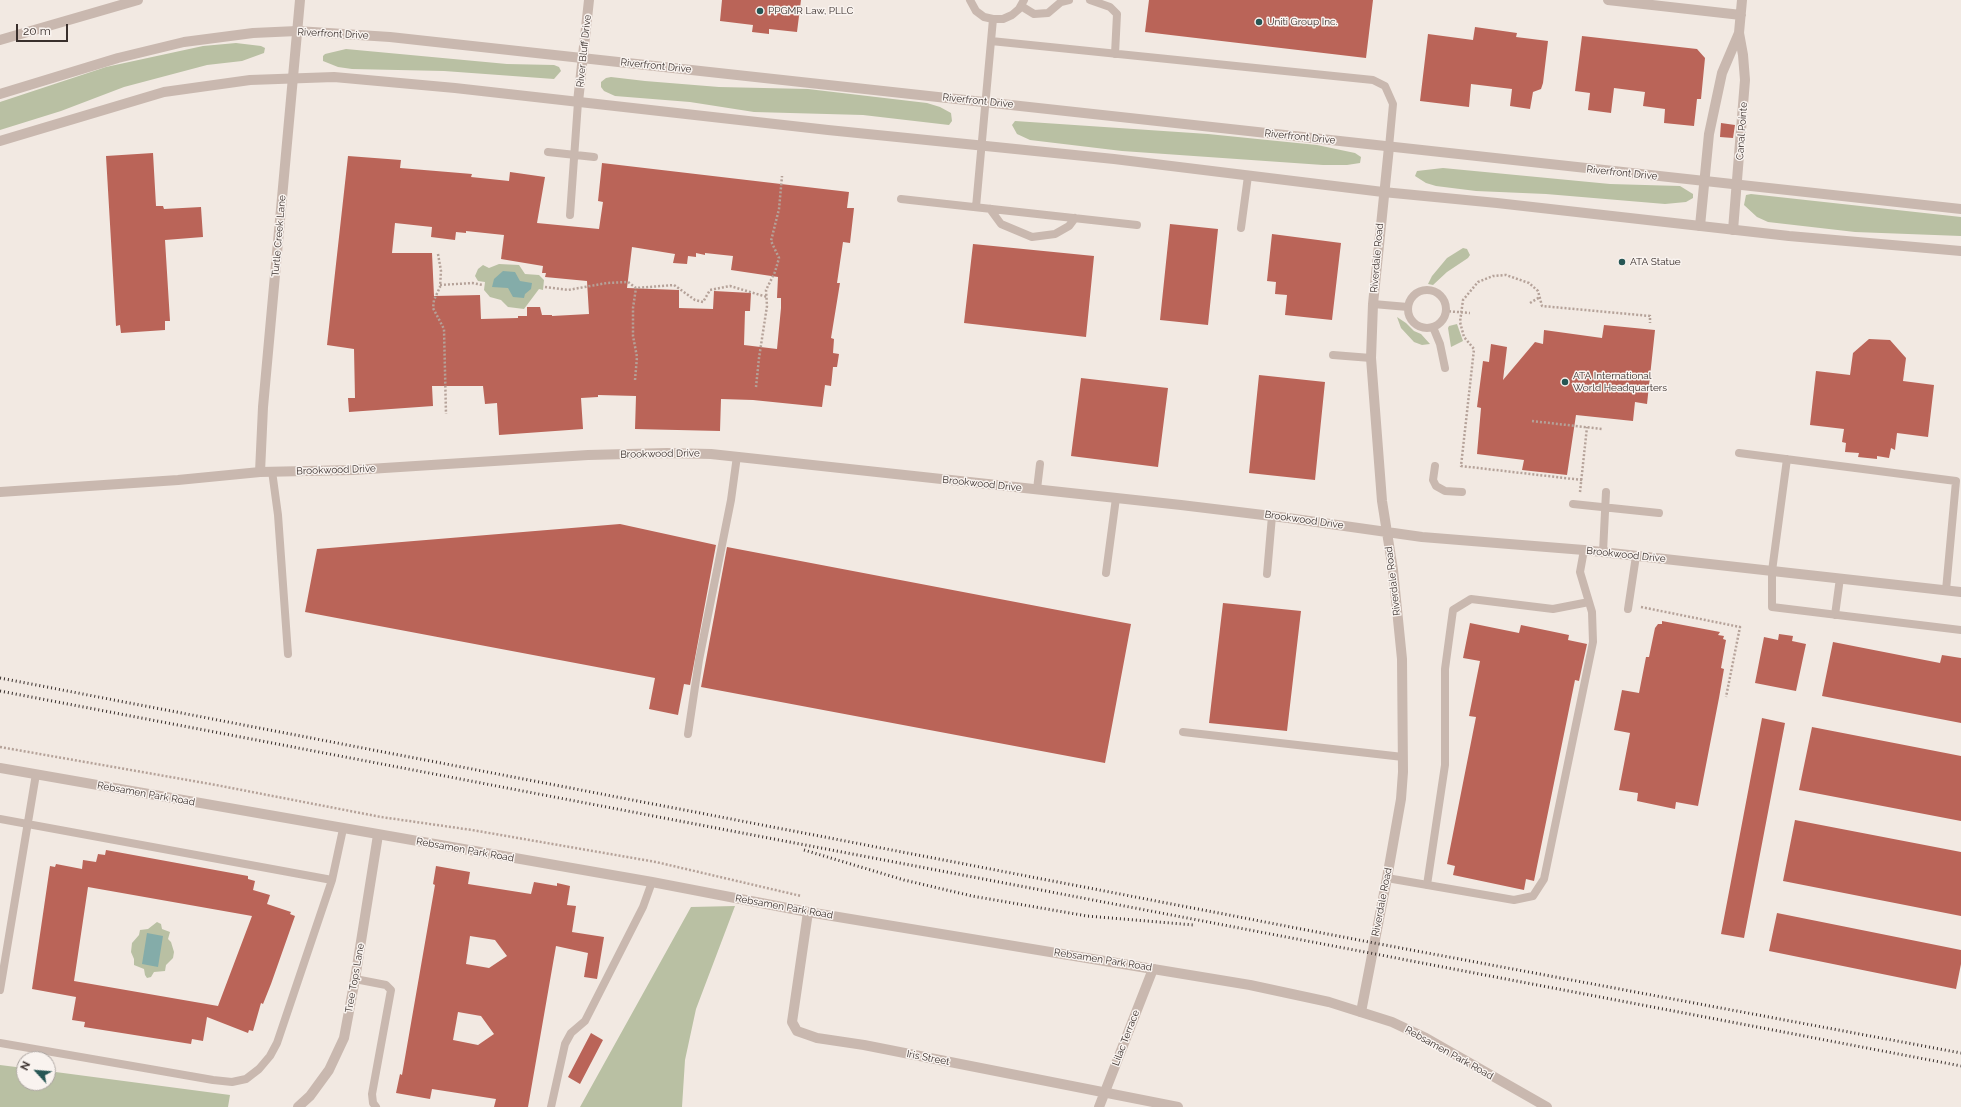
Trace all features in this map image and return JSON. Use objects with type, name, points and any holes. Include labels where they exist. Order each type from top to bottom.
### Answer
[{"type":"street","points":[[0,40],[138,0]]},
{"type":"street","name":"Turtle Creek Lane","points":[[260,472],[263,407],[300,0]]},
{"type":"street","name":"River Bluff Drive","points":[[578,102],[589,0]]},
{"type":"street","points":[[1608,0],[1741,14]]},
{"type":"street","name":"Canal Pointe","points":[[1733,230],[1738,184],[1745,80],[1743,54],[1739,33],[1742,0]]},
{"type":"street","name":"Riverfront Drive","points":[[0,94],[118,58],[184,42],[253,33],[297,31],[390,37],[1961,209]]},
{"type":"street","name":"Canal Pointe","points":[[1700,226],[1709,134],[1721,80],[1728,57],[1739,33]]},
{"type":"street","points":[[0,141],[164,92],[250,80],[334,77],[1114,159],[1383,192],[1497,203],[1733,230],[1961,250]]},
{"type":"street","name":"Riverdale Road","points":[[1361,1012],[1387,878],[1400,799],[1403,757],[1402,659],[1388,532],[1382,501],[1371,358],[1373,304],[1383,192],[1389,147]]},
{"type":"street","name":"Brookwood Drive","points":[[0,492],[178,480],[272,471],[354,470],[596,455],[667,453],[737,456],[1272,516],[1422,537],[1584,550],[1961,592]]},
{"type":"street","name":"Rebsamen Park Road","points":[[0,768],[652,882],[808,912],[1250,985],[1329,1002],[1392,1022],[1426,1038],[1547,1107]]},
{"type":"street","name":"Tree Tops Lane","points":[[298,1107],[310,1096],[329,1070],[344,1038],[378,835]]},
{"type":"street","name":"Iris Street","points":[[808,912],[792,1022],[797,1031],[817,1038],[864,1045],[1104,1094],[1178,1107]]},
{"type":"street","name":"Lilac Terrace","points":[[1099,1107],[1153,969]]},
{"type":"lane","points":[[970,0],[976,11],[984,17],[993,19],[1003,19],[1012,15],[1022,3],[1034,14],[1048,13],[1061,2],[1069,0]]},
{"type":"lane","points":[[1090,0],[1110,7],[1117,14],[1115,54]]},
{"type":"lane","points":[[976,207],[993,19]]},
{"type":"lane","points":[[991,41],[1373,80],[1384,86],[1393,104],[1389,147]]},
{"type":"lane","points":[[570,215],[578,102]]},
{"type":"lane","points":[[548,152],[594,157]]},
{"type":"lane","points":[[1241,228],[1248,176]]},
{"type":"lane","points":[[901,199],[1137,225]]},
{"type":"lane","points":[[990,209],[1001,224],[1032,237],[1055,234],[1069,226],[1075,218]]},
{"type":"lane","points":[[1424,290],[1441,296],[1444,302],[1445,311],[1442,320],[1433,327],[1420,327],[1411,319],[1408,307],[1413,296],[1424,290]]},
{"type":"lane","points":[[1373,304],[1408,307]]},
{"type":"lane","points":[[1433,327],[1440,344],[1445,368]]},
{"type":"lane","points":[[1333,355],[1371,358]]},
{"type":"lane","points":[[1738,453],[1956,481],[1946,590]]},
{"type":"lane","points":[[688,734],[700,660],[731,500],[737,456]]},
{"type":"lane","points":[[1787,459],[1772,571],[1772,607],[1961,630]]},
{"type":"lane","points":[[1036,490],[1040,464]]},
{"type":"lane","points":[[1435,466],[1433,480],[1436,486],[1445,492],[1462,492]]},
{"type":"lane","points":[[272,471],[278,515],[288,654]]},
{"type":"lane","points":[[1603,552],[1606,492]]},
{"type":"lane","points":[[1106,573],[1116,498]]},
{"type":"lane","points":[[1576,505],[1659,513]]},
{"type":"lane","points":[[1267,574],[1272,516]]},
{"type":"lane","points":[[1387,878],[1514,900],[1533,896],[1544,879],[1593,642],[1592,612],[1580,572],[1584,550]]},
{"type":"lane","points":[[1628,607],[1636,556]]},
{"type":"lane","points":[[1835,615],[1840,578]]},
{"type":"lane","points":[[1427,885],[1445,765],[1445,669],[1453,610],[1471,599],[1553,609],[1589,602]]},
{"type":"lane","points":[[1183,732],[1403,757]]},
{"type":"lane","points":[[0,990],[36,774]]},
{"type":"lane","points":[[0,820],[332,880]]},
{"type":"lane","points":[[0,1043],[192,1077],[232,1082],[246,1079],[270,1056],[277,1044],[332,880],[343,829]]},
{"type":"lane","points":[[551,1107],[565,1044],[571,1033],[585,1021],[643,907],[652,882]]},
{"type":"lane","points":[[355,979],[386,985],[391,990],[372,1094],[373,1103],[376,1107]]},
{"type":"path","points":[[756,387],[767,306],[766,290],[775,272],[779,258],[771,241],[779,209],[782,176]]},
{"type":"path","points":[[438,254],[441,271],[440,285],[434,300],[433,308],[444,329],[446,414]]},
{"type":"path","points":[[1582,480],[1461,466],[1474,349],[1464,337],[1460,322],[1463,300],[1478,282],[1493,276],[1506,275],[1529,283],[1538,291],[1542,306],[1650,316],[1650,323]]},
{"type":"path","points":[[545,287],[568,290],[607,283],[628,282],[636,288],[674,284],[695,300],[703,302],[710,290],[730,286],[767,297]]},
{"type":"path","points":[[440,285],[472,283],[483,285]]},
{"type":"path","points":[[635,380],[637,357],[633,336],[633,308],[636,288]]},
{"type":"path","points":[[1530,303],[1540,297]]},
{"type":"path","points":[[1445,311],[1470,313]]},
{"type":"path","points":[[1532,420],[1602,429]]},
{"type":"path","points":[[1576,505],[1582,480],[1587,428]]},
{"type":"path","points":[[1628,607],[1740,627],[1726,697]]},
{"type":"path","points":[[0,747],[216,785],[381,817],[472,830],[656,862],[798,894],[809,898],[808,912]]},
{"type":"green space","points":[[236,43],[261,46],[265,48],[264,53],[242,61],[207,65],[124,87],[61,111],[0,130],[0,102],[106,67],[203,46]]},
{"type":"green space","points":[[346,49],[507,64],[554,65],[559,67],[561,71],[554,79],[444,71],[352,69],[338,67],[323,61],[323,56],[325,54]]},
{"type":"green space","points":[[611,77],[719,87],[808,89],[927,103],[940,107],[951,113],[952,121],[949,125],[863,115],[754,112],[690,102],[615,96],[604,91],[601,87],[601,82],[606,78]]},
{"type":"green space","points":[[1015,121],[1208,134],[1317,145],[1355,153],[1361,157],[1360,163],[1347,165],[1323,165],[1122,151],[1030,140],[1017,134],[1012,125]]},
{"type":"green space","points":[[1443,168],[1610,184],[1680,186],[1693,194],[1693,198],[1686,202],[1665,204],[1546,194],[1476,191],[1436,186],[1426,183],[1415,176],[1417,171]]},
{"type":"green space","points":[[1751,194],[1961,217],[1961,236],[1855,232],[1768,222],[1757,217],[1744,205],[1746,195]]},
{"type":"green space","points":[[1463,248],[1467,249],[1470,255],[1468,258],[1447,272],[1433,285],[1428,284],[1432,276],[1447,258]]},
{"type":"green space","points":[[499,264],[519,265],[525,274],[539,275],[544,280],[543,290],[539,289],[524,309],[508,307],[501,300],[490,297],[484,290],[485,282],[478,281],[475,276],[478,269],[483,265],[489,268]]},
{"type":"green space","points":[[1397,317],[1414,331],[1421,334],[1430,344],[1422,345],[1414,342],[1401,328]]},
{"type":"green space","points":[[1457,324],[1463,341],[1451,347],[1448,328],[1449,326]]},
{"type":"green space","points":[[735,906],[696,1009],[685,1060],[682,1107],[580,1107],[691,907]]},
{"type":"green space","points":[[157,922],[161,924],[162,929],[170,932],[168,939],[171,942],[174,952],[173,958],[166,965],[165,971],[154,972],[151,977],[147,978],[144,969],[134,965],[134,959],[131,952],[132,943],[139,935],[140,930],[148,929]]},
{"type":"green space","points":[[0,1065],[16,1067],[16,1091],[56,1091],[56,1072],[230,1095],[228,1107],[0,1107]]},
{"type":"water","points":[[503,271],[515,272],[520,281],[532,283],[531,289],[525,294],[524,298],[513,297],[508,288],[492,287],[494,279]]},
{"type":"water","points":[[147,933],[163,936],[158,967],[142,964]]},
{"type":"building","name":"PPGMR Law, PLLC","points":[[722,0],[801,0],[797,32],[769,29],[769,34],[752,32],[753,25],[720,21]]},
{"type":"building","name":"Uniti Group Inc.","points":[[1149,0],[1373,0],[1366,58],[1145,32]]},
{"type":"building","points":[[1475,27],[1517,33],[1516,37],[1548,41],[1543,83],[1541,89],[1533,92],[1530,109],[1510,106],[1512,89],[1471,84],[1469,107],[1420,101],[1428,34],[1473,40]]},
{"type":"building","points":[[1582,36],[1697,49],[1705,58],[1701,99],[1697,99],[1694,126],[1664,123],[1665,109],[1643,106],[1645,92],[1614,88],[1611,113],[1588,110],[1590,93],[1575,91]]},
{"type":"building","points":[[1721,123],[1735,125],[1733,138],[1720,137]]},
{"type":"building","points":[[153,153],[156,206],[163,206],[164,209],[201,207],[203,237],[165,240],[170,321],[165,321],[165,330],[121,333],[120,325],[116,326],[106,156]]},
{"type":"building","points":[[348,156],[401,160],[400,168],[472,174],[471,177],[509,181],[510,172],[545,177],[537,223],[599,229],[603,202],[598,201],[602,163],[849,192],[847,208],[854,208],[850,243],[843,242],[837,283],[840,283],[831,338],[834,339],[833,353],[839,354],[837,367],[833,367],[831,386],[825,385],[822,407],[753,400],[721,399],[720,431],[635,429],[636,396],[598,395],[598,397],[581,398],[583,429],[499,435],[497,403],[485,404],[483,386],[432,386],[433,406],[349,412],[348,398],[355,398],[354,349],[327,345]],"holes":[[[395,223],[432,227],[431,237],[455,240],[456,232],[466,233],[466,231],[504,235],[501,259],[543,266],[542,273],[546,273],[545,277],[587,281],[589,314],[552,316],[542,315],[540,307],[527,307],[527,316],[518,316],[518,318],[481,319],[480,295],[434,296],[432,253],[392,253]],[[632,247],[675,254],[673,263],[687,264],[688,256],[696,257],[696,253],[705,255],[705,253],[733,256],[731,270],[778,277],[777,298],[781,298],[781,308],[777,349],[744,345],[745,311],[750,311],[751,293],[714,291],[713,309],[679,308],[679,290],[627,288]]]},
{"type":"building","points":[[1170,224],[1218,229],[1208,325],[1160,320]]},
{"type":"building","points":[[1272,234],[1341,243],[1332,320],[1285,315],[1287,295],[1275,294],[1276,282],[1267,281]]},
{"type":"building","points":[[973,244],[1094,256],[1086,337],[964,323]]},
{"type":"building","name":"ATA International World Headquarters","points":[[1604,325],[1655,330],[1647,404],[1635,402],[1633,421],[1576,415],[1567,475],[1522,470],[1524,460],[1477,454],[1481,408],[1477,407],[1483,361],[1489,362],[1491,344],[1507,347],[1503,380],[1535,342],[1543,344],[1544,330],[1602,338]]},
{"type":"building","points":[[1869,339],[1890,340],[1906,358],[1903,381],[1934,385],[1928,437],[1897,433],[1895,450],[1891,448],[1889,458],[1877,456],[1877,459],[1858,457],[1859,453],[1845,452],[1846,443],[1842,442],[1844,429],[1810,425],[1816,371],[1850,375],[1853,353]]},
{"type":"building","points":[[1259,375],[1325,382],[1315,480],[1249,473]]},
{"type":"building","points":[[1081,378],[1168,388],[1158,467],[1071,456]]},
{"type":"building","points":[[620,524],[716,545],[690,685],[684,684],[678,715],[649,709],[655,678],[305,612],[317,549]]},
{"type":"building","points":[[727,547],[1131,624],[1105,763],[701,687]]},
{"type":"building","points":[[1223,603],[1301,611],[1287,731],[1209,723]]},
{"type":"building","points":[[1662,621],[1720,632],[1718,635],[1724,636],[1723,639],[1726,640],[1721,668],[1724,669],[1698,806],[1676,802],[1675,809],[1637,801],[1638,793],[1619,790],[1630,733],[1614,730],[1622,690],[1639,693],[1646,657],[1649,657],[1655,628],[1658,624],[1662,624]]},
{"type":"building","points":[[1470,623],[1519,633],[1521,625],[1569,635],[1568,640],[1587,644],[1579,681],[1575,680],[1534,881],[1526,879],[1524,890],[1453,875],[1455,866],[1447,864],[1476,717],[1469,716],[1480,661],[1463,658]]},
{"type":"building","points":[[1779,634],[1793,636],[1792,641],[1806,644],[1796,691],[1755,683],[1764,637],[1778,640]]},
{"type":"building","points":[[1833,642],[1940,663],[1942,655],[1961,658],[1961,723],[1822,696]]},
{"type":"building","points":[[1762,718],[1785,723],[1744,938],[1721,934]]},
{"type":"building","points":[[1812,727],[1961,756],[1961,821],[1799,790]]},
{"type":"building","points":[[1795,820],[1961,852],[1961,916],[1783,881]]},
{"type":"building","points":[[106,850],[248,876],[248,879],[255,881],[253,890],[270,895],[267,904],[291,912],[290,914],[295,916],[271,984],[263,1004],[261,1003],[253,1031],[249,1030],[248,1033],[207,1017],[203,1041],[192,1039],[191,1044],[84,1027],[85,1022],[72,1020],[76,997],[32,989],[50,866],[55,867],[56,864],[82,869],[83,860],[96,862],[98,854],[105,855]],"holes":[[[88,887],[252,916],[218,1006],[74,981]]]},
{"type":"building","points":[[436,866],[470,872],[468,884],[531,894],[534,882],[557,886],[557,883],[570,886],[567,905],[576,906],[572,932],[604,937],[597,979],[584,977],[588,953],[556,946],[528,1107],[494,1107],[496,1099],[432,1089],[430,1099],[396,1093],[400,1074],[402,1075],[435,885],[433,884]],"holes":[[[470,936],[495,940],[507,956],[489,968],[466,964]],[[458,1012],[481,1016],[494,1034],[478,1045],[453,1040]]]},
{"type":"building","points":[[1777,913],[1961,950],[1961,964],[1956,989],[1769,951]]},
{"type":"building","points":[[591,1033],[603,1040],[580,1084],[568,1077]]},
{"type":"railway","points":[[0,678],[1374,943],[1961,1053]]},
{"type":"railway","points":[[0,691],[1961,1066]]},
{"type":"railway","points":[[804,850],[904,880],[972,896],[1087,916],[1194,925]]},
{"type":"place","name":"PPGMR Law, PLLC","points":[[760,11]]},
{"type":"place","name":"Uniti Group Inc.","points":[[1259,22]]},
{"type":"place","name":"ATA Statue","points":[[1622,262]]},
{"type":"place","name":"ATA International World Headquarters","points":[[1565,382]]}]
